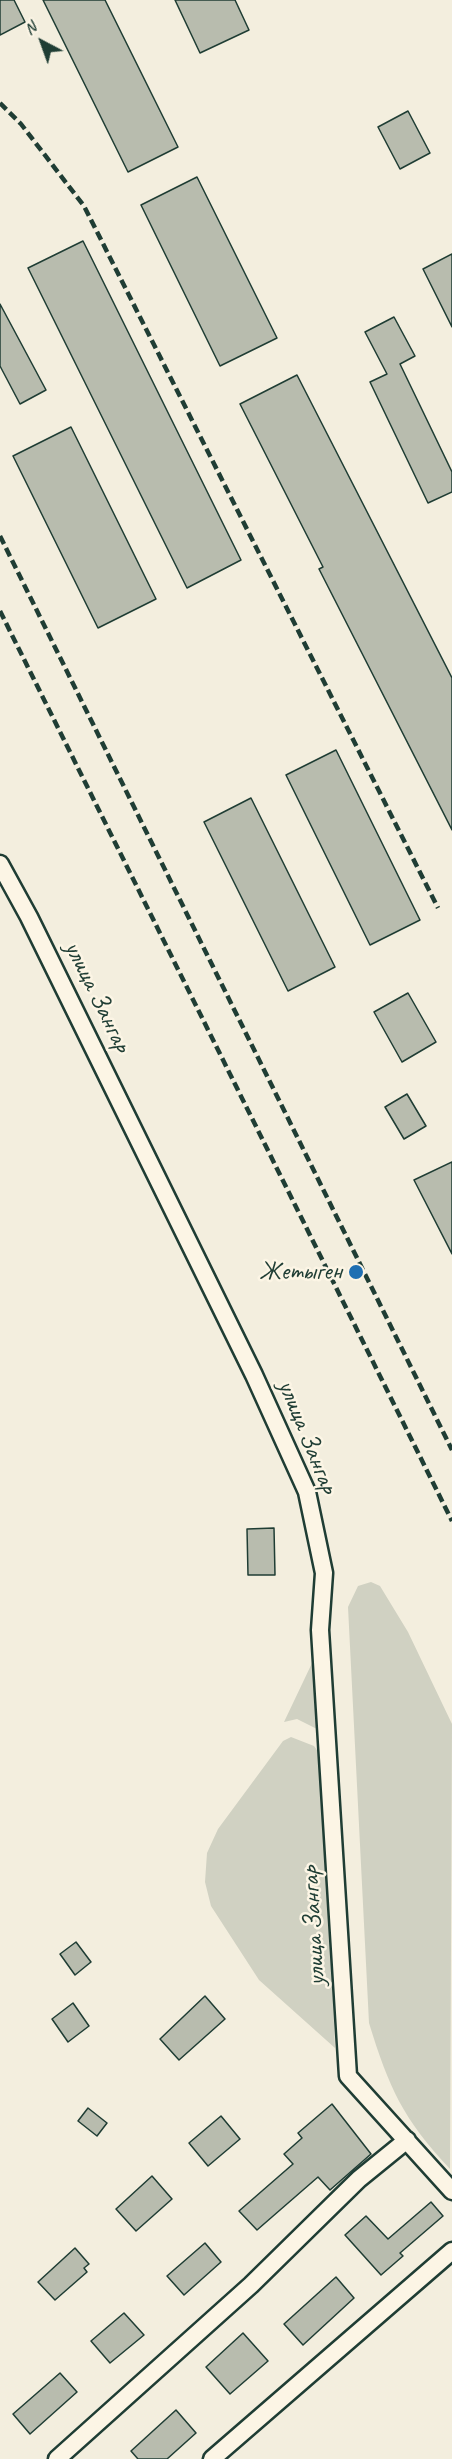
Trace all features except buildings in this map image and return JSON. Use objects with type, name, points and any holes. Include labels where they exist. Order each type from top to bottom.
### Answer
[{"type":"street","name":"улица Зангар","points":[[0,864],[29,917],[254,1375],[307,1492],[324,1573],[320,1630],[348,2076],[452,2192]]},
{"type":"street","points":[[57,2459],[251,2285],[359,2179],[407,2140]]},
{"type":"street","points":[[212,2459],[452,2251]]},
{"type":"shaded area","points":[[371,1582],[380,1586],[408,1632],[452,1724],[450,2169],[420,2134],[399,2102],[383,2066],[369,2023],[348,1607],[358,1586]]},
{"type":"shaded area","points":[[313,1661],[323,1732],[297,1719],[284,1722]]},
{"type":"shaded area","points":[[291,1737],[314,1746],[323,1758],[335,2048],[259,1980],[211,1906],[205,1882],[207,1853],[218,1829],[283,1741]]},
{"type":"railway","points":[[0,103],[21,124],[84,206],[438,908]]},
{"type":"railway","points":[[0,536],[452,1450]]},
{"type":"railway","points":[[0,611],[452,1521]]},
{"type":"place","name":"Жетыген","points":[[356,1272]]}]
